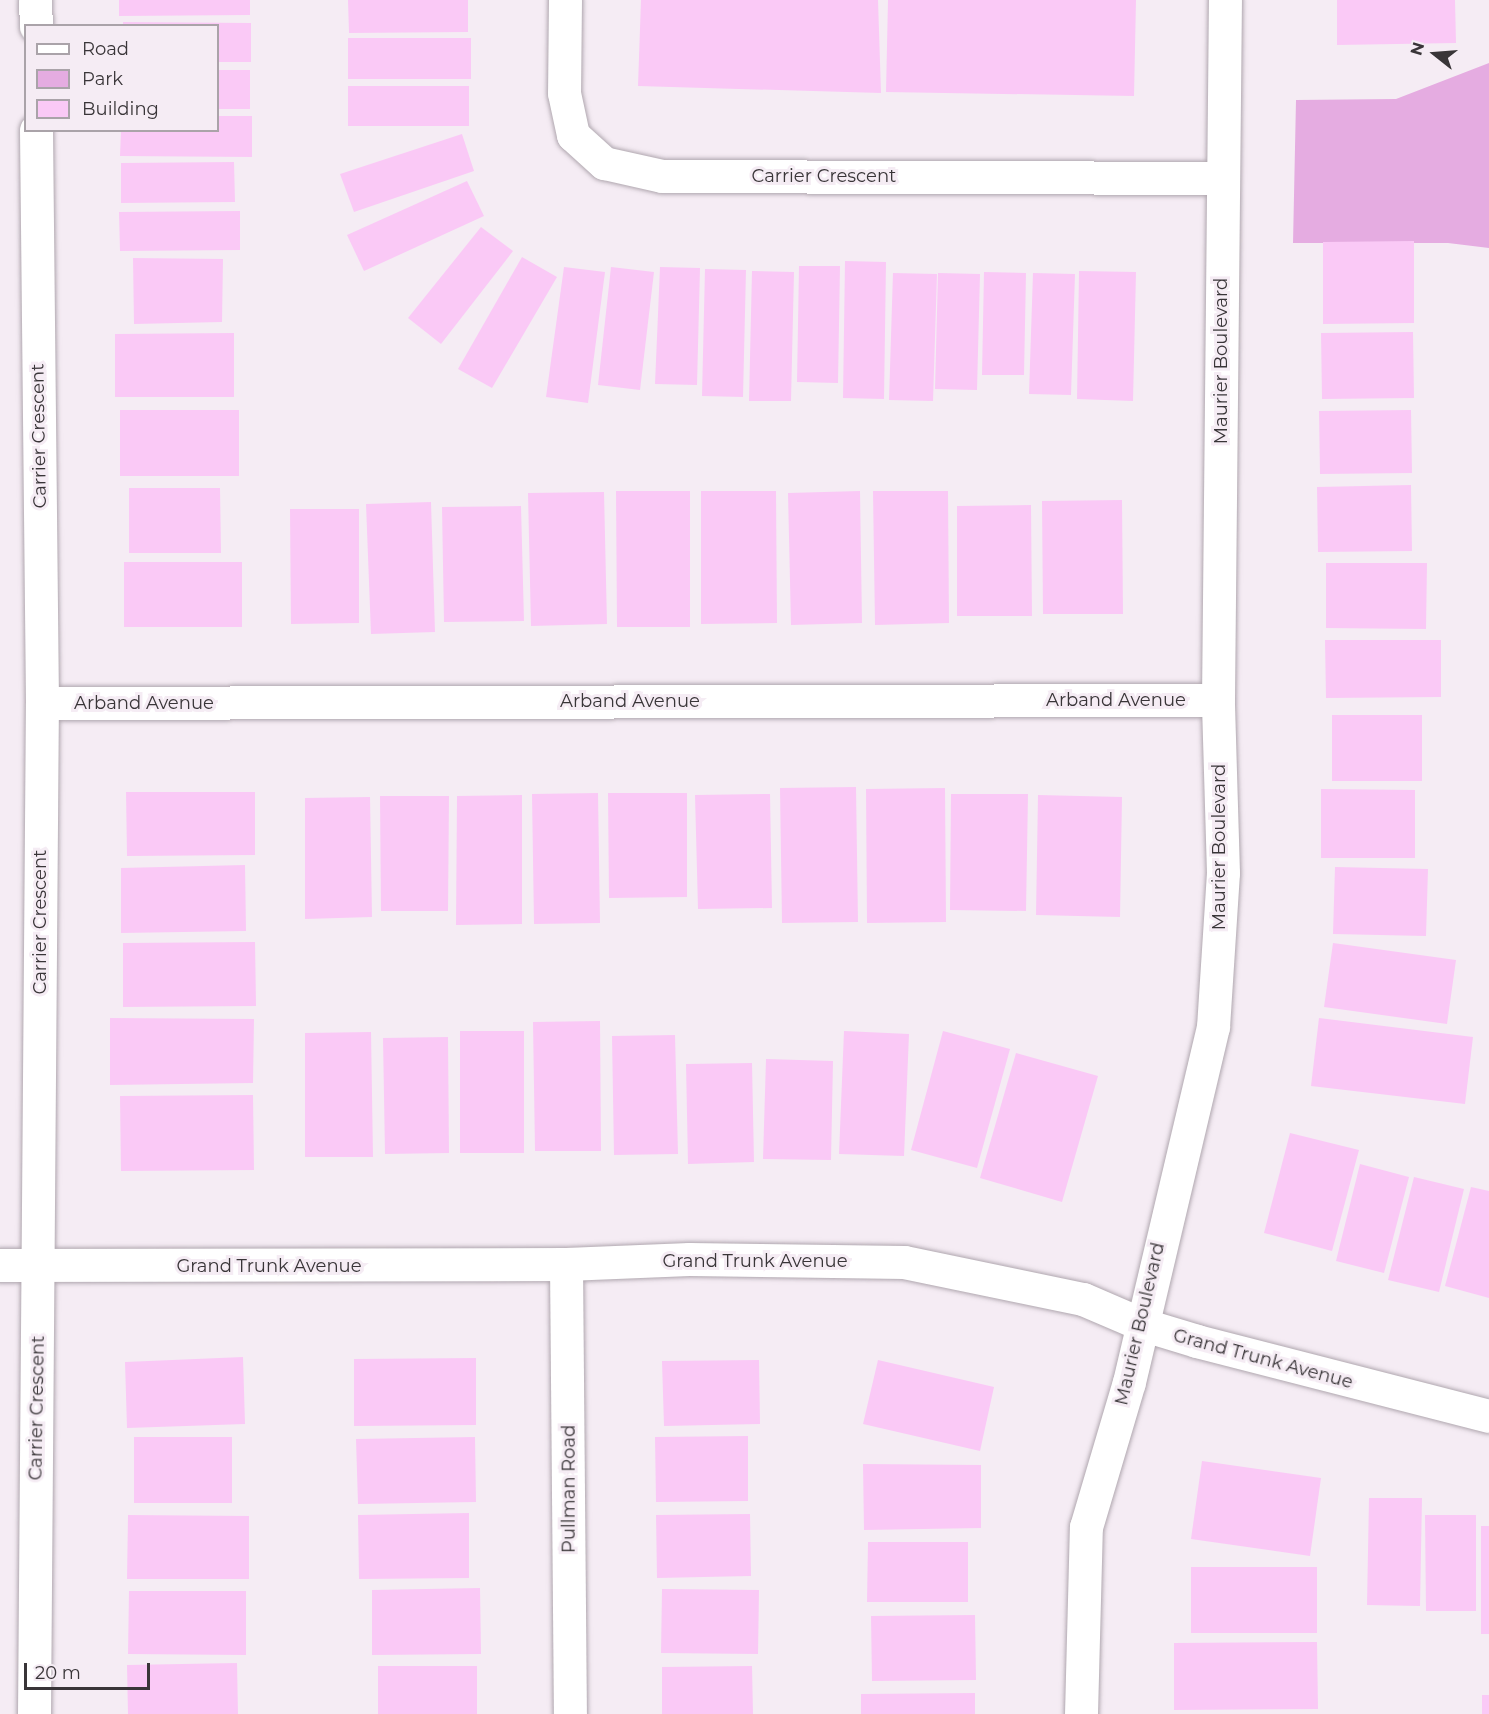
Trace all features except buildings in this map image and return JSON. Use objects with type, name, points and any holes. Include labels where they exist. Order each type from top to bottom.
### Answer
[{"type":"street","points":[[35,0],[36,24]]},
{"type":"street","name":"Carrier Crescent","points":[[565,0],[564,93],[573,135],[604,163],[662,176],[1222,178]]},
{"type":"street","name":"Maurier Boulevard","points":[[1081,1714],[1086,1527],[1141,1324],[1213,1027],[1223,873],[1218,700],[1225,0]]},
{"type":"street","name":"Carrier Crescent","points":[[34,1714],[42,703],[36,132]]},
{"type":"street","name":"Arband Avenue","points":[[42,703],[1218,700]]},
{"type":"street","name":"Grand Trunk Avenue","points":[[0,1265],[566,1264],[689,1259],[904,1262],[1083,1299],[1141,1324],[1383,1391],[1489,1416]]},
{"type":"street","name":"Pullman Road","points":[[566,1264],[570,1714]]},
{"type":"green space","points":[[1489,63],[1489,248],[1448,243],[1293,243],[1296,100],[1396,99]]}]
